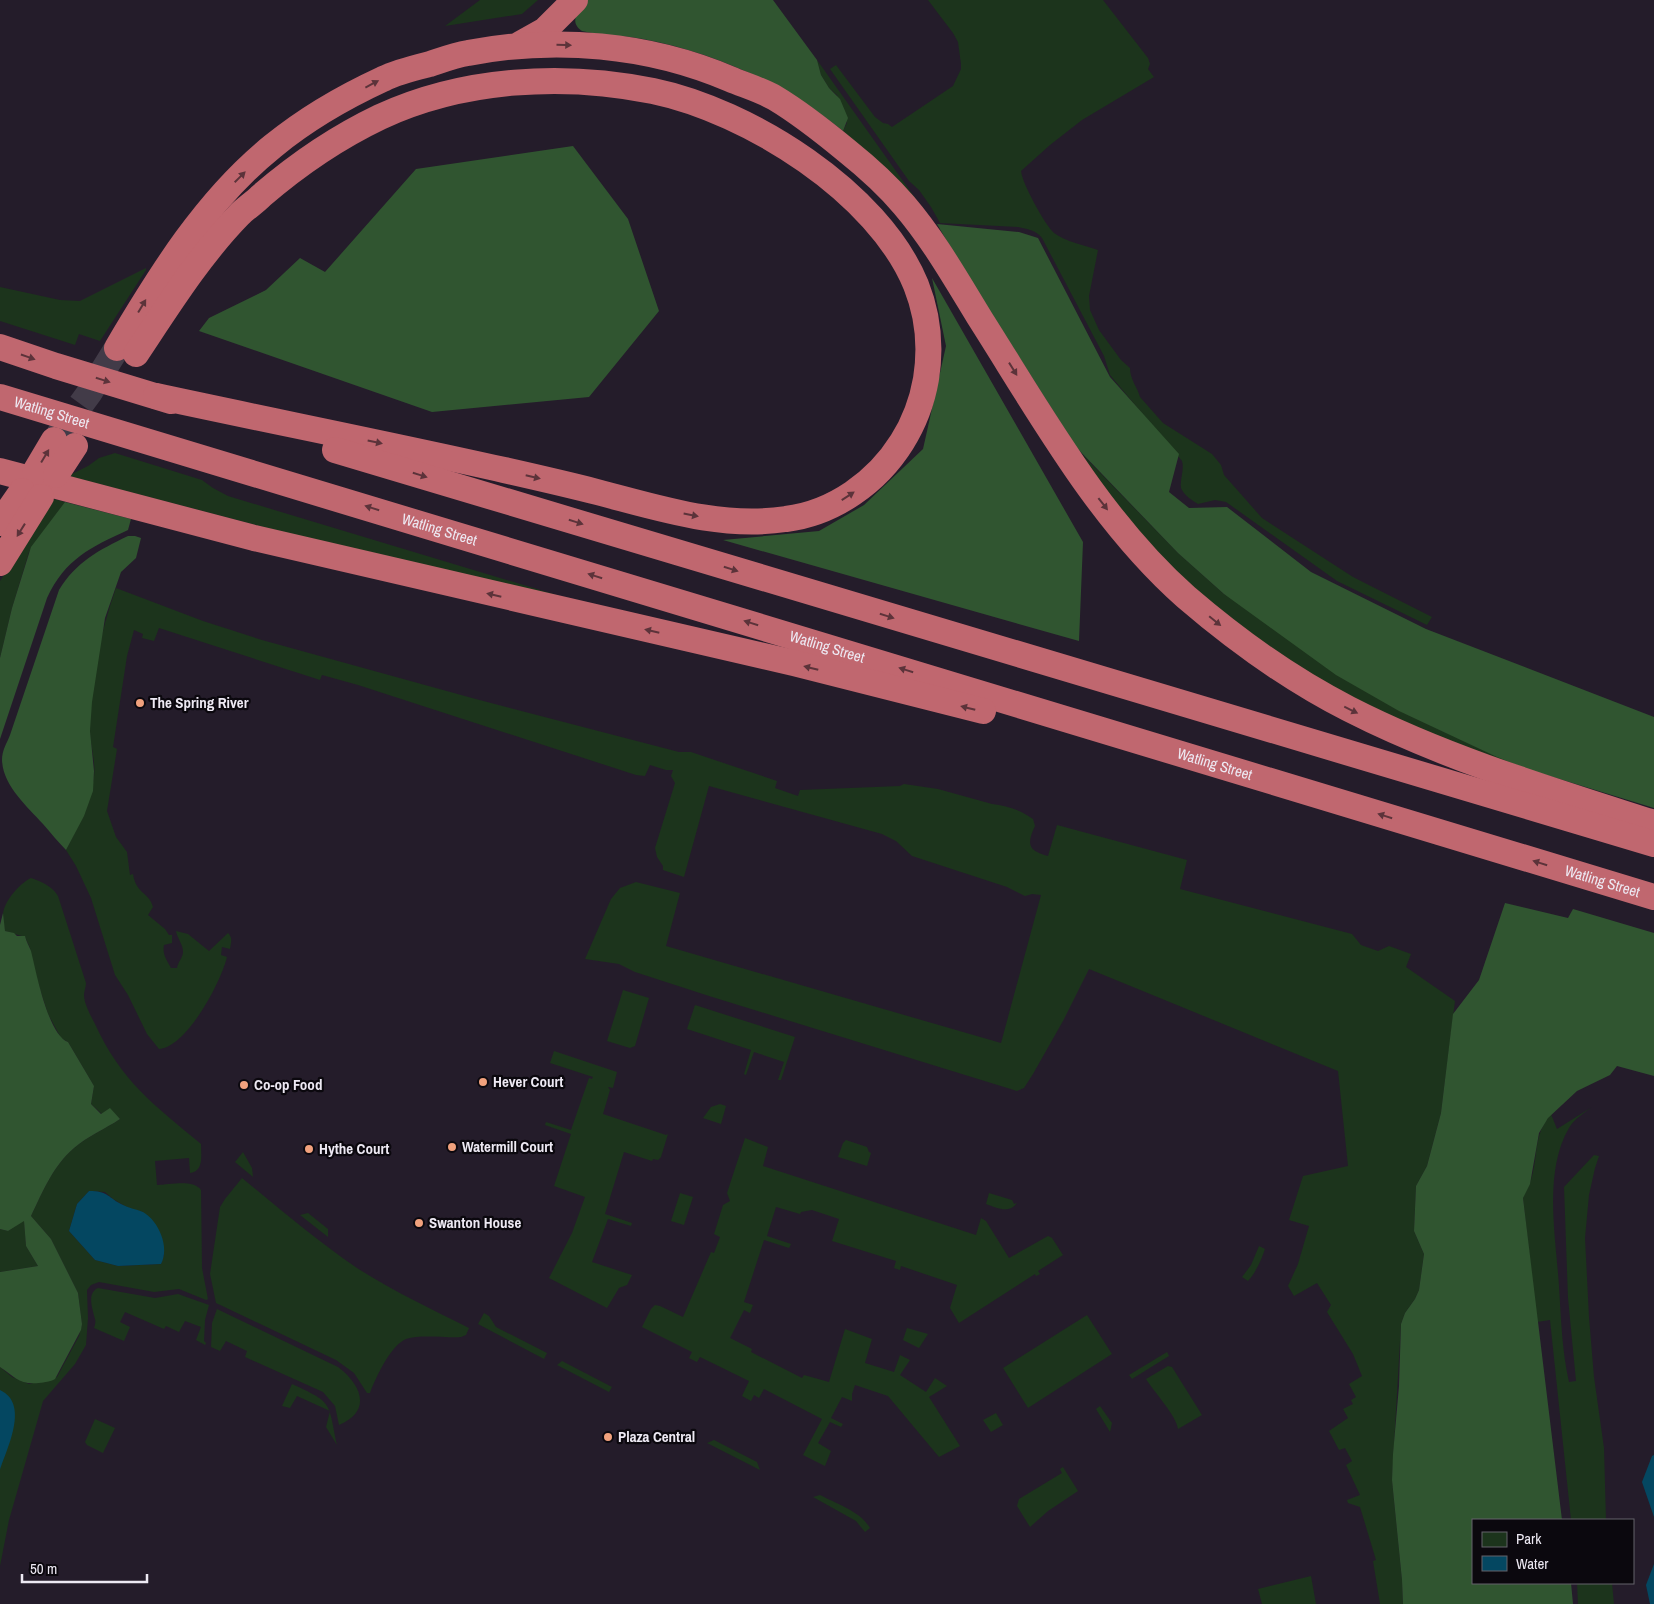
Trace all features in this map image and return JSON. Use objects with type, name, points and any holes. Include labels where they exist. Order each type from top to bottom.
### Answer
[{"type":"highway","points":[[515,46],[544,30],[575,0]]},
{"type":"highway","points":[[156,396],[501,469],[665,510],[717,520],[760,523],[794,518],[833,506],[867,483],[893,456],[913,425],[924,390],[929,359],[928,328],[917,287],[901,256],[876,224],[853,198],[817,169],[783,146],[742,123],[705,107],[658,92],[600,82],[556,81],[493,84],[427,99],[384,115],[331,142],[275,183],[241,213],[126,351],[153,289],[202,219],[258,158],[318,114],[386,77],[465,53],[515,46],[549,44],[592,46],[664,57],[709,70],[773,97],[822,131],[868,168],[903,204],[944,260],[1054,435],[1100,500],[1135,545],[1152,564],[1202,611],[1238,640],[1282,671],[1328,698],[1364,716],[1468,760],[1654,823]]},
{"type":"highway","points":[[0,347],[56,366],[1654,844]]},
{"type":"highway","name":"Watling Street","points":[[0,396],[1654,897]]},
{"type":"highway","points":[[0,563],[46,485],[65,443]]},
{"type":"highway","points":[[0,471],[46,485],[350,562],[794,663],[1321,797]]},
{"type":"highway","points":[[0,523],[46,485]]},
{"type":"green space","points":[[480,0],[538,0],[522,14],[445,26]]},
{"type":"green space","points":[[586,0],[773,0],[817,60],[821,75],[829,88],[840,99],[848,118],[843,131],[798,99],[749,73],[723,62],[670,45],[643,39],[582,31],[575,20]]},
{"type":"green space","points":[[928,0],[1103,0],[1148,58],[1150,64],[1148,69],[1154,77],[1082,120],[1021,171],[1034,204],[1050,229],[1070,241],[1098,250],[1089,296],[1090,310],[1099,330],[1121,360],[1130,368],[1131,376],[1140,397],[1163,423],[1212,454],[1221,465],[1224,475],[1262,518],[1353,577],[1432,617],[1427,625],[1337,581],[1226,502],[1215,500],[1198,504],[1185,494],[1181,487],[1182,461],[1110,375],[1104,356],[1040,235],[1031,230],[1018,227],[940,223],[919,190],[909,181],[830,69],[836,65],[875,117],[892,127],[953,86],[961,69],[958,42]]},
{"type":"green space","points":[[817,60],[935,226],[843,131],[847,123],[837,95],[829,88],[821,75]]},
{"type":"green space","points":[[573,146],[628,219],[659,311],[589,397],[432,412],[199,331],[209,318],[266,290],[300,258],[325,272],[416,169]]},
{"type":"green space","points":[[937,224],[1019,232],[1038,238],[1110,377],[1179,454],[1169,492],[1189,508],[1227,507],[1311,572],[1426,629],[1654,717],[1654,808],[1527,769],[1399,711],[1336,675],[1224,594],[1178,553],[1076,447],[962,267]]},
{"type":"green space","points":[[146,268],[100,341],[79,334],[75,345],[0,321],[0,287],[60,300],[80,301]]},
{"type":"green space","points":[[932,278],[1083,542],[1079,641],[723,540],[819,531],[864,505],[923,449],[946,346]]},
{"type":"green space","points":[[1075,447],[1178,553],[1224,594],[1552,779],[1362,708],[1234,627],[1121,518]]},
{"type":"green space","points":[[115,453],[202,480],[228,496],[590,605],[506,590],[68,476],[99,458]]},
{"type":"green space","points":[[54,499],[65,502],[29,552],[12,608],[0,658],[0,581]]},
{"type":"green space","points":[[65,502],[131,519],[128,530],[102,542],[80,556],[62,573],[54,585],[47,598],[0,739],[0,658],[12,608],[31,547]]},
{"type":"green space","points":[[128,536],[141,538],[136,558],[121,572],[105,618],[92,702],[90,731],[94,771],[93,791],[84,816],[66,850],[11,787],[3,769],[3,753],[59,590],[81,564],[107,546]]},
{"type":"green space","points":[[116,588],[203,621],[262,640],[472,698],[679,752],[691,752],[777,781],[775,788],[798,796],[800,790],[900,786],[904,784],[938,789],[1009,807],[1033,819],[1035,826],[1030,842],[1033,849],[1041,854],[1048,856],[1057,825],[1187,860],[1180,889],[1352,934],[1361,945],[1378,951],[1389,946],[1411,954],[1406,967],[1455,1001],[1441,1113],[1427,1166],[1416,1186],[1414,1231],[1424,1254],[1419,1290],[1405,1313],[1401,1324],[1392,1480],[1403,1604],[1380,1604],[1373,1561],[1376,1560],[1360,1507],[1348,1503],[1347,1500],[1360,1495],[1346,1465],[1352,1461],[1345,1448],[1339,1450],[1329,1431],[1348,1418],[1343,1409],[1353,1404],[1351,1400],[1356,1397],[1349,1384],[1362,1376],[1353,1354],[1327,1312],[1331,1305],[1317,1283],[1294,1296],[1288,1286],[1298,1264],[1309,1226],[1289,1220],[1303,1176],[1348,1166],[1338,1071],[1089,969],[1063,1021],[1033,1074],[1024,1088],[1017,1091],[709,996],[635,972],[619,964],[585,959],[611,899],[620,888],[636,882],[680,893],[666,946],[1001,1043],[1041,895],[1032,894],[1025,896],[1007,887],[912,856],[896,841],[882,834],[709,786],[684,877],[663,870],[655,848],[675,783],[671,776],[673,770],[650,765],[645,776],[636,775],[358,685],[322,675],[320,680],[159,628],[154,641],[142,638],[143,634],[134,630],[127,656],[113,747],[117,749],[107,811],[116,837],[127,852],[130,875],[133,874],[137,885],[149,898],[153,907],[148,915],[165,929],[169,935],[172,935],[172,943],[164,945],[165,957],[171,968],[177,968],[183,954],[176,931],[188,934],[209,951],[228,933],[231,940],[230,949],[222,947],[221,955],[227,957],[224,968],[201,1012],[181,1037],[170,1045],[159,1049],[147,1034],[128,995],[115,975],[91,898],[66,850],[83,814],[92,786],[94,759],[90,730],[90,712],[94,676],[105,622]]},
{"type":"green space","points":[[31,878],[43,883],[50,887],[58,896],[86,983],[84,999],[86,1006],[105,1044],[116,1061],[140,1091],[201,1144],[200,1166],[194,1172],[190,1173],[189,1158],[155,1161],[157,1185],[181,1183],[193,1185],[201,1190],[202,1268],[208,1299],[206,1300],[179,1289],[154,1292],[99,1282],[91,1285],[87,1290],[88,1318],[86,1345],[75,1364],[43,1401],[9,1520],[0,1566],[0,1367],[12,1377],[29,1384],[57,1377],[79,1336],[82,1324],[78,1293],[51,1239],[31,1216],[49,1179],[67,1155],[85,1140],[120,1119],[110,1109],[102,1114],[91,1104],[94,1086],[68,1042],[61,1038],[48,1014],[32,964],[30,948],[25,937],[5,931],[3,915],[6,904],[17,888]],"holes":[[[89,1191],[105,1192],[130,1209],[143,1212],[162,1239],[164,1255],[161,1264],[118,1266],[95,1260],[69,1231],[77,1204]]]},
{"type":"green space","points":[[1505,903],[1568,918],[1573,909],[1654,933],[1654,1076],[1617,1066],[1610,1075],[1577,1091],[1548,1118],[1539,1133],[1530,1184],[1523,1198],[1562,1519],[1472,1519],[1472,1584],[1571,1584],[1573,1604],[1403,1604],[1392,1480],[1399,1386],[1401,1324],[1405,1313],[1419,1290],[1424,1254],[1414,1231],[1416,1186],[1427,1166],[1441,1113],[1453,1014],[1479,980]]},
{"type":"green space","points":[[3,913],[5,931],[14,933],[17,936],[25,936],[54,1028],[68,1042],[94,1086],[91,1104],[101,1114],[110,1108],[120,1119],[85,1140],[67,1155],[49,1179],[31,1216],[51,1239],[78,1293],[82,1324],[81,1330],[55,1379],[39,1383],[22,1381],[0,1367],[0,1272],[38,1266],[26,1246],[24,1221],[8,1231],[0,1229],[0,925]]},
{"type":"green space","points":[[623,990],[649,998],[635,1046],[630,1048],[607,1041]]},
{"type":"green space","points":[[695,1005],[795,1037],[781,1080],[778,1080],[784,1062],[754,1052],[746,1075],[744,1074],[751,1050],[687,1029]]},
{"type":"green space","points":[[554,1051],[617,1072],[613,1088],[608,1087],[610,1090],[603,1114],[666,1135],[668,1134],[661,1157],[658,1160],[653,1159],[652,1161],[624,1152],[605,1214],[632,1223],[631,1226],[608,1219],[592,1262],[632,1275],[627,1285],[619,1288],[607,1308],[549,1278],[572,1233],[585,1197],[554,1186],[571,1134],[545,1125],[546,1122],[571,1130],[589,1078],[592,1079],[593,1077],[550,1063]]},
{"type":"green space","points":[[720,1104],[726,1106],[721,1124],[703,1118],[711,1107]]},
{"type":"green space","points":[[1592,1107],[1579,1116],[1571,1125],[1561,1145],[1556,1164],[1553,1206],[1562,1334],[1569,1382],[1576,1381],[1568,1298],[1564,1187],[1594,1155],[1599,1156],[1589,1195],[1585,1238],[1594,1377],[1604,1448],[1606,1519],[1571,1519],[1550,1320],[1537,1322],[1523,1198],[1533,1174],[1538,1139],[1545,1122],[1551,1114],[1557,1129]]},
{"type":"green space","points":[[745,1138],[768,1147],[763,1166],[976,1235],[981,1218],[986,1221],[1009,1258],[1048,1236],[1052,1238],[1063,1255],[1038,1271],[1040,1274],[1036,1276],[1035,1274],[959,1323],[950,1308],[957,1285],[901,1266],[900,1270],[894,1268],[896,1261],[832,1241],[839,1219],[812,1210],[801,1212],[800,1214],[776,1207],[767,1236],[791,1244],[789,1248],[764,1240],[744,1302],[753,1305],[750,1313],[744,1310],[730,1338],[752,1349],[751,1352],[802,1378],[804,1375],[829,1382],[845,1329],[872,1339],[865,1363],[894,1372],[900,1355],[910,1360],[900,1375],[926,1392],[935,1378],[947,1386],[929,1397],[960,1446],[939,1457],[888,1396],[855,1385],[852,1401],[842,1397],[831,1418],[843,1424],[841,1427],[830,1422],[818,1443],[831,1451],[825,1466],[803,1455],[822,1419],[764,1389],[759,1398],[754,1395],[751,1401],[742,1396],[749,1381],[700,1357],[697,1362],[689,1358],[692,1352],[642,1327],[655,1305],[683,1317],[711,1252],[714,1253],[720,1237],[714,1234],[723,1205],[730,1201],[727,1193]]},
{"type":"green space","points":[[846,1140],[867,1147],[871,1153],[867,1166],[838,1157]]},
{"type":"green space","points":[[243,1152],[252,1168],[253,1177],[235,1162]]},
{"type":"green space","points":[[242,1178],[342,1258],[412,1300],[469,1328],[466,1335],[461,1337],[426,1336],[406,1339],[400,1342],[380,1370],[370,1393],[367,1393],[354,1373],[336,1360],[216,1303],[210,1274],[220,1207]]},
{"type":"green space","points":[[680,1193],[693,1197],[684,1225],[671,1221]]},
{"type":"green space","points":[[989,1193],[1012,1200],[1014,1204],[1017,1203],[1007,1209],[994,1207],[986,1204]]},
{"type":"green space","points":[[308,1213],[328,1229],[328,1237],[300,1215]]},
{"type":"green space","points":[[24,1220],[26,1246],[38,1266],[0,1272],[0,1229],[8,1231]]},
{"type":"green space","points":[[1259,1246],[1265,1249],[1258,1266],[1248,1281],[1242,1277],[1251,1265]]},
{"type":"green space","points":[[98,1288],[155,1298],[178,1294],[209,1305],[205,1320],[205,1345],[196,1340],[201,1327],[185,1321],[179,1332],[166,1326],[164,1329],[125,1312],[120,1322],[130,1327],[124,1341],[94,1328],[95,1321],[91,1298],[94,1290]]},
{"type":"green space","points":[[217,1309],[338,1367],[358,1390],[360,1405],[356,1413],[339,1425],[335,1406],[323,1392],[245,1357],[247,1351],[226,1341],[220,1351],[211,1347],[212,1323]]},
{"type":"green space","points":[[484,1313],[489,1316],[496,1327],[547,1353],[544,1359],[478,1324]]},
{"type":"green space","points":[[1087,1315],[1112,1354],[1028,1408],[1003,1368]]},
{"type":"green space","points":[[907,1328],[928,1334],[919,1348],[903,1340]]},
{"type":"green space","points":[[1167,1352],[1169,1356],[1132,1379],[1129,1375]]},
{"type":"green space","points":[[562,1361],[612,1387],[609,1392],[557,1365]]},
{"type":"green space","points":[[1168,1366],[1172,1367],[1202,1415],[1178,1429],[1169,1410],[1146,1379]]},
{"type":"green space","points":[[292,1384],[322,1400],[329,1411],[297,1396],[290,1408],[282,1406]]},
{"type":"green space","points":[[1100,1406],[1112,1423],[1110,1432],[1096,1409]]},
{"type":"green space","points":[[330,1412],[332,1420],[337,1445],[326,1427]]},
{"type":"green space","points":[[996,1413],[1003,1425],[991,1432],[983,1420]]},
{"type":"green space","points":[[95,1419],[115,1428],[103,1453],[87,1445],[85,1442]]},
{"type":"green space","points":[[714,1440],[757,1462],[760,1470],[707,1443]]},
{"type":"green space","points":[[1063,1467],[1078,1491],[1048,1511],[1030,1527],[1017,1506],[1019,1499],[1062,1473],[1060,1469]]},
{"type":"green space","points":[[820,1495],[854,1512],[870,1528],[865,1532],[856,1521],[813,1497]]},
{"type":"green space","points":[[1311,1576],[1316,1604],[1262,1604],[1258,1589]]},
{"type":"green space","points":[[1577,1584],[1612,1584],[1614,1604],[1578,1604]]},
{"type":"water","points":[[89,1191],[104,1193],[124,1205],[149,1216],[158,1228],[163,1243],[164,1250],[161,1264],[118,1266],[95,1260],[69,1231],[77,1204]]},
{"type":"water","points":[[0,1390],[9,1397],[14,1405],[15,1416],[11,1439],[0,1470]]},
{"type":"water","points":[[1654,1455],[1654,1517],[1642,1482]]},
{"type":"water","points":[[1654,1564],[1654,1604],[1650,1604],[1646,1585]]},
{"type":"tunnel","points":[[58,436],[90,392],[117,348]]},
{"type":"place","name":"The Spring River","points":[[140,703]]},
{"type":"place","name":"Hever Court","points":[[483,1082]]},
{"type":"place","name":"Co-op Food","points":[[244,1085]]},
{"type":"place","name":"Watermill Court","points":[[452,1147]]},
{"type":"place","name":"Hythe Court","points":[[309,1149]]},
{"type":"place","name":"Swanton House","points":[[419,1223]]},
{"type":"place","name":"Plaza Central","points":[[608,1437]]}]
